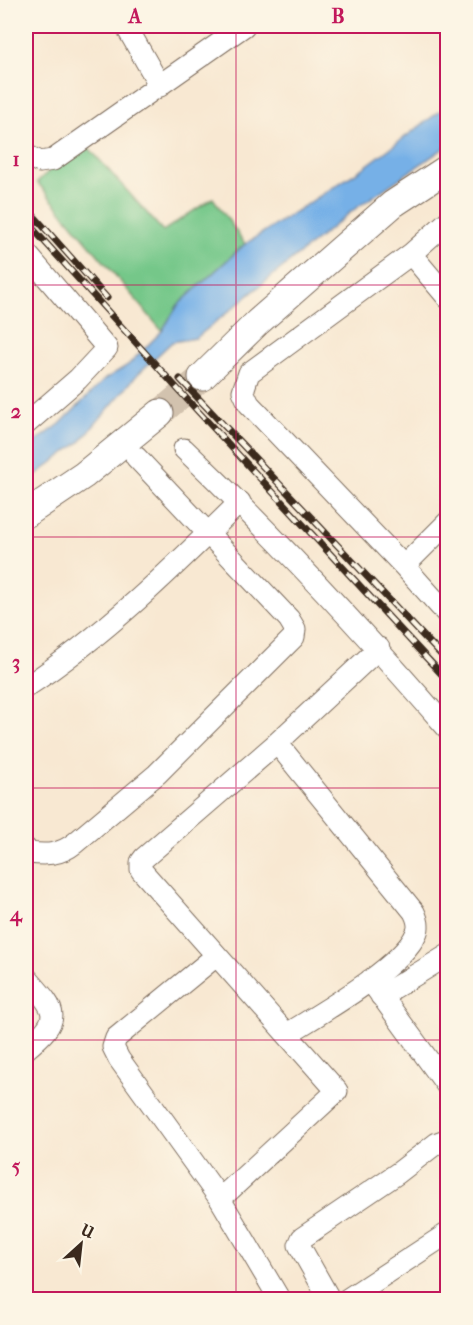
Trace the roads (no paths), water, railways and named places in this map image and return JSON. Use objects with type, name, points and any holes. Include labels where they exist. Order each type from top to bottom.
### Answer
[{"type":"street","points":[[126,26],[160,86]]},
{"type":"street","points":[[26,155],[40,162],[53,160],[244,26]]},
{"type":"street","points":[[202,377],[258,322],[393,204],[447,168]]},
{"type":"street","points":[[447,221],[411,254],[249,373],[243,391],[249,404],[404,566],[447,615]]},
{"type":"street","points":[[26,253],[107,348],[78,379],[26,424]]},
{"type":"street","points":[[411,254],[447,298]]},
{"type":"street","points":[[26,514],[84,475],[160,413]]},
{"type":"street","points":[[184,449],[240,502],[379,648],[447,729]]},
{"type":"street","points":[[26,849],[29,853],[47,855],[66,850],[75,843],[157,774],[292,640],[295,628],[293,623],[136,457]]},
{"type":"street","points":[[26,687],[68,658],[121,616],[240,502]]},
{"type":"street","points":[[404,566],[447,522]]},
{"type":"street","points":[[220,1199],[337,1091],[141,870],[141,862],[277,743],[379,648]]},
{"type":"street","points":[[277,743],[418,919],[419,928],[416,936],[376,988]]},
{"type":"street","points":[[288,1034],[376,988],[447,955]]},
{"type":"street","points":[[216,956],[116,1038],[113,1047],[119,1059],[220,1199],[280,1299]]},
{"type":"street","points":[[26,977],[49,1006],[52,1014],[49,1027],[26,1049]]},
{"type":"street","points":[[376,988],[447,1088]]},
{"type":"street","points":[[330,1299],[299,1245],[302,1238],[437,1143],[447,1139]]},
{"type":"street","points":[[346,1299],[447,1233]]},
{"type":"water","points":[[447,106],[447,146],[352,211],[196,338],[172,342],[137,375],[80,442],[26,482],[26,449],[60,424],[105,379],[128,365],[162,331],[178,305],[245,244],[362,169]]},
{"type":"tunnel","points":[[160,413],[202,377]]},
{"type":"railway","points":[[26,207],[107,298]]},
{"type":"railway","points":[[26,221],[194,407],[448,681]]},
{"type":"railway","points":[[180,379],[448,662]]}]
